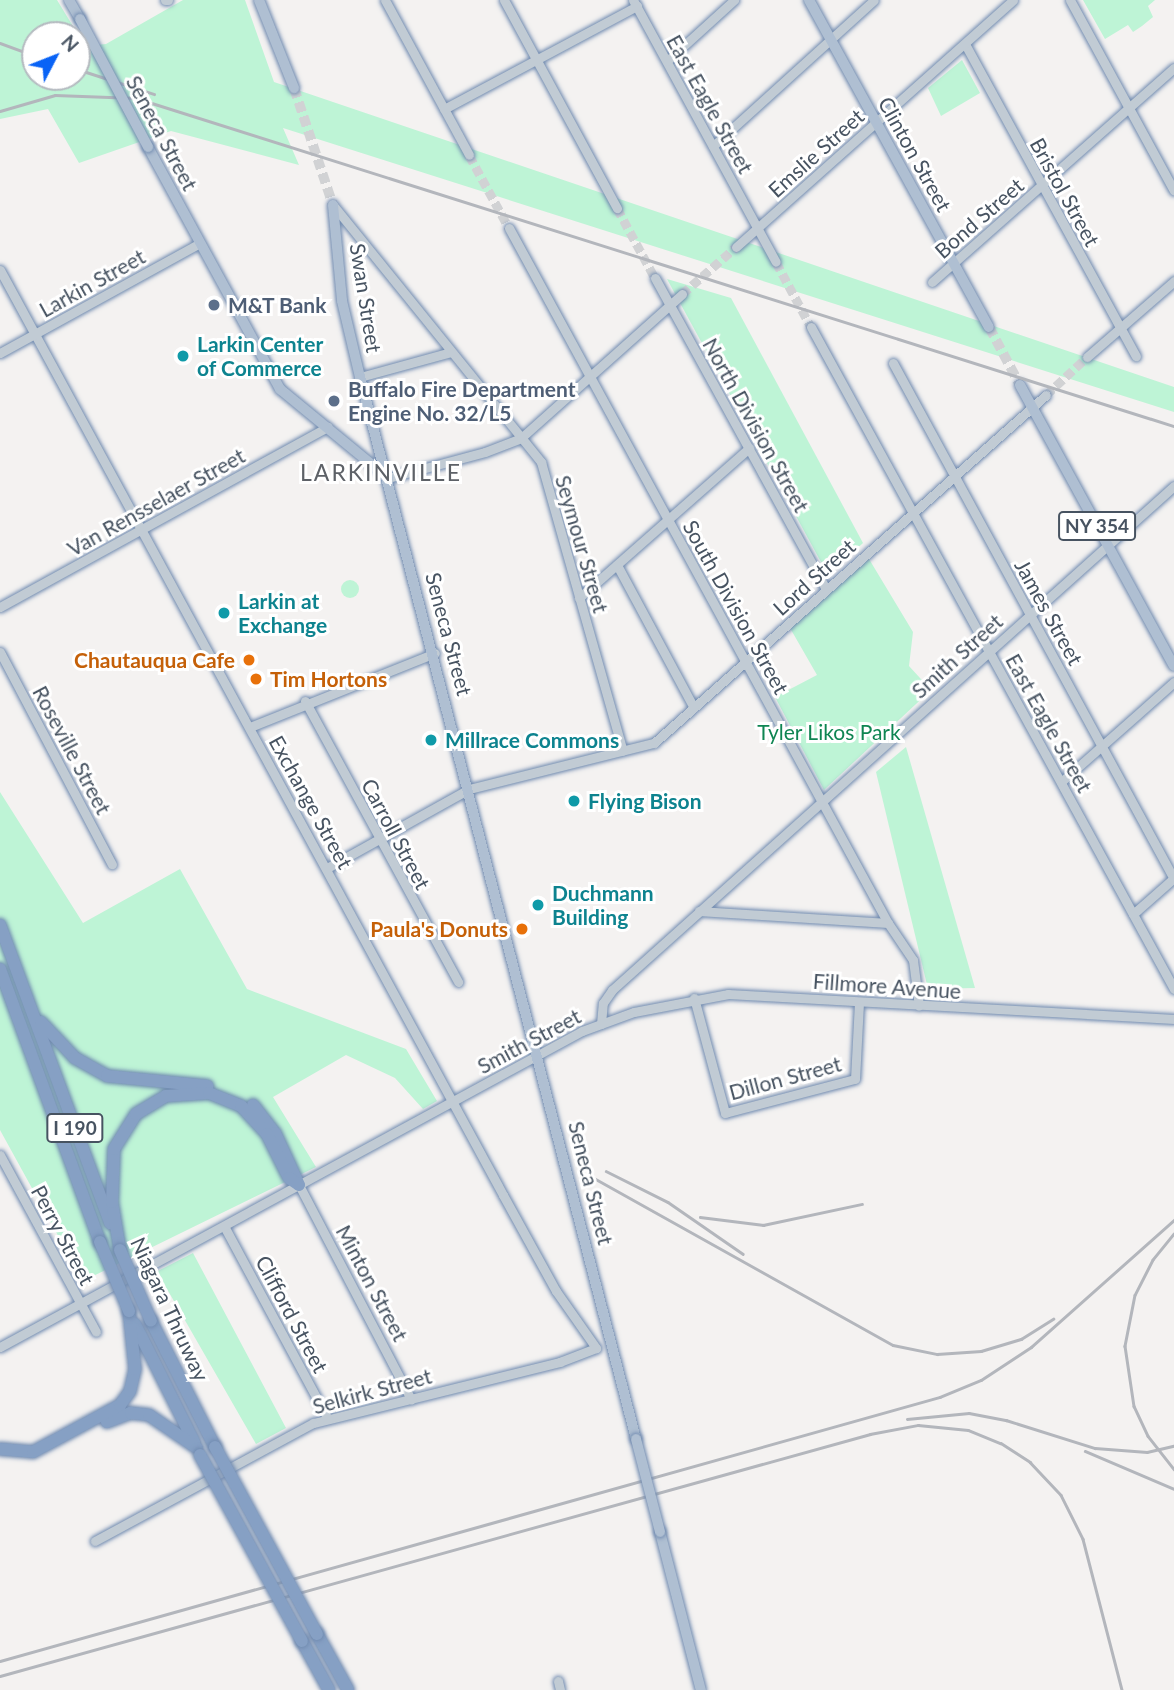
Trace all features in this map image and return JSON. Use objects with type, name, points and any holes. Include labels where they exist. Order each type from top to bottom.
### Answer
[{"type":"highway","name":"Niagara Thruway","points":[[0,925],[118,1242],[151,1321],[215,1447],[348,1690]]},
{"type":"highway","name":"Niagara Thruway","points":[[0,969],[100,1242],[130,1311],[133,1326],[329,1690]]},
{"type":"highway","points":[[36,1016],[75,1058],[107,1076],[214,1087],[248,1101],[275,1132],[299,1185]]},
{"type":"highway","points":[[118,1242],[110,1185],[114,1149],[136,1114],[166,1096],[209,1093],[241,1106],[267,1134],[289,1178],[299,1185]]},
{"type":"highway","points":[[0,1449],[25,1453],[43,1448],[120,1405],[130,1391],[135,1369],[133,1326]]},
{"type":"highway","points":[[0,1456],[40,1457],[131,1413],[159,1419],[199,1451]]},
{"type":"main road","name":"Seneca Street","points":[[69,0],[279,389],[388,478],[701,1690]]},
{"type":"main road","points":[[259,0],[294,88]]},
{"type":"main road","name":"Clinton Street","points":[[809,0],[989,327]]},
{"type":"main road","name":"Swan Street","points":[[333,205],[342,301],[388,478]]},
{"type":"main road","name":"NY 354","points":[[1020,385],[1174,666]]},
{"type":"street","points":[[385,0],[469,155]]},
{"type":"street","points":[[504,0],[617,208]]},
{"type":"street","points":[[667,61],[734,0]]},
{"type":"street","points":[[713,146],[874,0]]},
{"type":"street","name":"Emslie Street","points":[[736,247],[1013,0]]},
{"type":"street","points":[[1070,0],[1174,191]]},
{"type":"street","points":[[444,109],[537,60],[635,3]]},
{"type":"street","name":"East Eagle Street","points":[[635,3],[776,262]]},
{"type":"street","name":"Bristol Street","points":[[965,44],[1136,356]]},
{"type":"street","name":"Bond Street","points":[[932,282],[1174,68]]},
{"type":"street","name":"Seymour Street","points":[[333,205],[541,462],[623,751]]},
{"type":"street","name":"South Division Street","points":[[509,228],[888,923],[916,968],[919,1006]]},
{"type":"street","name":"Larkin Street","points":[[0,353],[200,243]]},
{"type":"street","name":"Exchange Street","points":[[0,270],[556,1291],[596,1348]]},
{"type":"street","name":"North Division Street","points":[[655,278],[826,589]]},
{"type":"street","points":[[1087,358],[1174,281]]},
{"type":"street","points":[[388,478],[485,453],[521,438],[682,294]]},
{"type":"street","name":"East Eagle Street","points":[[811,327],[1174,989]]},
{"type":"street","points":[[360,377],[451,352]]},
{"type":"street","name":"James Street","points":[[893,363],[1174,878]]},
{"type":"street","name":"Lord Street","points":[[327,868],[469,789],[654,744],[1046,395]]},
{"type":"street","name":"Van Rensselaer Street","points":[[0,607],[328,427]]},
{"type":"street","points":[[579,598],[749,448]]},
{"type":"street","name":"Smith Street","points":[[0,1347],[454,1100],[601,1024],[603,1003],[612,990],[1174,486]]},
{"type":"street","points":[[617,565],[694,708]]},
{"type":"street","name":"Roseville Street","points":[[0,652],[112,864]]},
{"type":"street","points":[[250,727],[305,701],[435,653]]},
{"type":"street","points":[[1061,782],[1174,682]]},
{"type":"street","name":"Carroll Street","points":[[305,701],[458,982]]},
{"type":"street","points":[[1133,914],[1174,878]]},
{"type":"street","points":[[699,911],[888,923]]},
{"type":"street","name":"Fillmore Avenue","points":[[601,1024],[694,998],[737,994],[1174,1019]]},
{"type":"street","name":"Dillon Street","points":[[694,998],[725,1113],[855,1079],[859,1002]]},
{"type":"street","name":"Perry Street","points":[[0,1155],[96,1332]]},
{"type":"street","name":"Minton Street","points":[[299,1185],[411,1399]]},
{"type":"street","name":"Clifford Street","points":[[224,1226],[328,1419]]},
{"type":"street","name":"Selkirk Street","points":[[95,1541],[313,1423],[560,1362],[596,1348]]},
{"type":"green space","points":[[0,0],[57,0],[70,21],[21,21],[21,91],[91,91],[91,45],[106,44],[183,0],[245,0],[274,82],[1174,387],[1174,412],[283,128],[299,165],[171,131],[79,163],[48,109],[0,119]]},
{"type":"green space","points":[[1083,0],[1155,0],[1148,6],[1153,17],[1133,32],[1128,25],[1105,39]]},
{"type":"green space","points":[[962,60],[980,93],[941,116],[928,88]]},
{"type":"green space","points":[[667,279],[731,298],[863,543],[828,575]]},
{"type":"green space","name":"Tyler Likos Park","points":[[869,559],[913,632],[909,666],[931,690],[824,790],[775,697],[817,675],[790,628]]},
{"type":"green space","points":[[350,580],[356,583],[359,589],[356,595],[350,598],[344,595],[341,589],[344,583]]},
{"type":"green space","points":[[906,747],[975,988],[928,989],[876,772]]},
{"type":"green space","points":[[0,792],[83,923],[180,869],[247,989],[406,1049],[437,1101],[423,1109],[395,1078],[346,1055],[273,1097],[316,1167],[83,1281],[0,1130]]},
{"type":"green space","points":[[193,1253],[286,1428],[256,1444],[167,1289],[152,1274]]},
{"type":"tunnel","points":[[294,88],[333,205]]},
{"type":"tunnel","points":[[469,155],[509,228]]},
{"type":"tunnel","points":[[617,208],[655,278]]},
{"type":"tunnel","points":[[682,294],[736,247]]},
{"type":"tunnel","points":[[776,262],[811,327]]},
{"type":"tunnel","points":[[989,327],[1020,385]]},
{"type":"tunnel","points":[[1046,395],[1087,357]]},
{"type":"railway","points":[[0,43],[21,51]]},
{"type":"railway","points":[[91,74],[154,94]]},
{"type":"railway","points":[[0,111],[55,95],[136,98],[1174,426]]},
{"type":"railway","points":[[606,1171],[668,1202],[743,1254]]},
{"type":"railway","points":[[594,1178],[893,1345],[937,1354],[981,1351],[1021,1339],[1053,1319]]},
{"type":"railway","points":[[700,1217],[763,1225],[862,1204]]},
{"type":"railway","points":[[0,1661],[940,1397],[981,1380],[1031,1347],[1174,1220]]},
{"type":"railway","points":[[1174,1234],[1153,1260],[1135,1295],[1125,1346],[1134,1406],[1148,1436],[1174,1469]]},
{"type":"railway","points":[[907,1419],[969,1413],[1006,1420],[1095,1448],[1147,1452],[1174,1446]]},
{"type":"railway","points":[[0,1676],[870,1434],[918,1425],[968,1430],[1001,1443],[1030,1462],[1061,1495],[1083,1539],[1122,1690]]},
{"type":"railway","points":[[1085,1451],[1174,1489]]},
{"type":"place","name":"M&T Bank","points":[[214,305]]},
{"type":"place","name":"Larkin Center of Commerce","points":[[183,356]]},
{"type":"place","name":"Buffalo Fire Department Engine No. 32/L5","points":[[334,401]]},
{"type":"place","name":"Larkin at Exchange","points":[[224,613]]},
{"type":"place","name":"Chautauqua Cafe","points":[[249,660]]},
{"type":"place","name":"Tim Hortons","points":[[256,679]]},
{"type":"place","name":"Millrace Commons","points":[[431,740]]},
{"type":"place","name":"Flying Bison","points":[[574,801]]},
{"type":"place","name":"Duchmann Building","points":[[538,905]]},
{"type":"place","name":"Paula's Donuts","points":[[522,929]]},
{"type":"district","name":"LARKINVILLE","points":[[381,472]]}]
